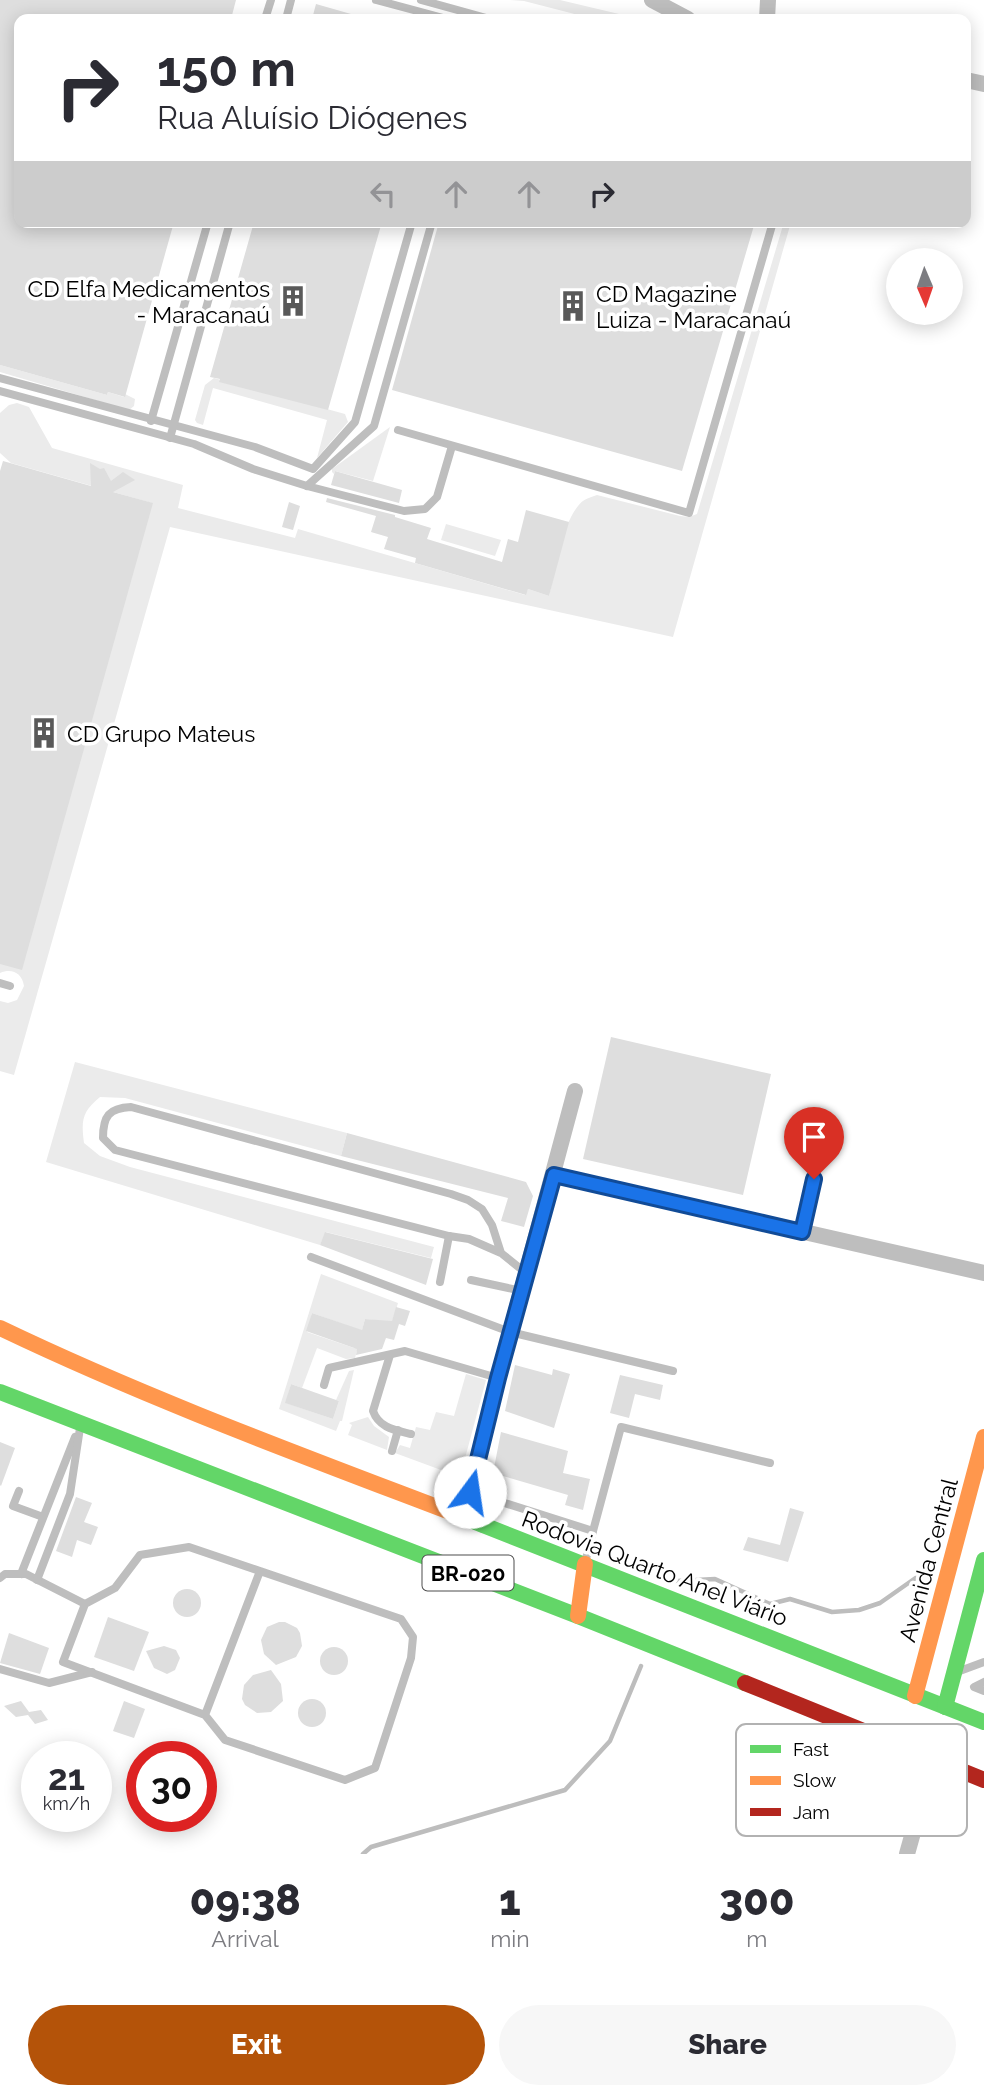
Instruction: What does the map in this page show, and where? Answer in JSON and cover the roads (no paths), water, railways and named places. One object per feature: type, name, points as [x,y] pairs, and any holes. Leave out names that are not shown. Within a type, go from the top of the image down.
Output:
[{"type":"main road","name":"Rodovia Quarto Anel Viário","points":[[0,1328],[80,1366],[484,1528],[585,1564],[984,1723]]},
{"type":"main road","name":"BR-020","points":[[0,1392],[578,1616],[844,1724]]},
{"type":"main road","name":"Avenida Central","points":[[915,1696],[984,1437]]},
{"type":"main road","points":[[945,1707],[984,1560]]},
{"type":"main road","points":[[578,1616],[585,1564]]},
{"type":"main road","name":"BR-020","points":[[967,1773],[984,1780]]},
{"type":"street","points":[[652,0],[679,14]]},
{"type":"street","points":[[484,1528],[470,1492],[575,1091]]},
{"type":"street","points":[[554,1175],[984,1273]]},
{"type":"street","points":[[907,1854],[912,1836]]},
{"type":"lane","points":[[376,0],[428,14]]},
{"type":"lane","points":[[421,0],[472,14]]},
{"type":"lane","points":[[149,432],[206,228]]},
{"type":"lane","points":[[170,438],[228,228]]},
{"type":"lane","points":[[0,378],[255,447],[313,469],[355,422],[410,228]]},
{"type":"lane","points":[[307,486],[374,426],[430,228]]},
{"type":"lane","points":[[398,430],[689,513],[771,228]]},
{"type":"lane","points":[[0,391],[194,444],[253,469],[404,511],[425,509],[437,496],[452,446]]},
{"type":"lane","points":[[0,983],[10,986]]},
{"type":"lane","points":[[500,1253],[492,1226],[482,1209],[451,1194],[131,1107],[117,1108],[107,1115],[103,1138],[115,1150],[469,1239],[500,1253],[526,1273]]},
{"type":"lane","points":[[802,1232],[825,1126]]},
{"type":"lane","points":[[440,1282],[449,1236]]},
{"type":"lane","points":[[312,1257],[510,1332],[673,1371]]},
{"type":"lane","points":[[471,1280],[522,1291]]},
{"type":"lane","points":[[324,1385],[329,1368],[405,1352],[498,1378]]},
{"type":"lane","points":[[390,1355],[373,1411],[383,1426],[411,1434]]},
{"type":"lane","points":[[21,1574],[81,1422]]},
{"type":"lane","points":[[37,1580],[69,1494],[81,1422]]},
{"type":"lane","points":[[585,1564],[621,1427],[770,1463]]},
{"type":"lane","points":[[392,1451],[398,1430]]},
{"type":"lane","points":[[19,1491],[13,1506],[43,1517]]},
{"type":"lane","points":[[470,1492],[593,1531]]},
{"type":"lane","points":[[190,1547],[401,1619],[413,1637],[411,1658],[375,1768],[345,1780],[225,1740],[205,1715],[64,1662],[85,1604],[115,1588],[141,1555],[190,1547]]},
{"type":"lane","points":[[205,1715],[260,1571]]},
{"type":"lane","points":[[0,1578],[5,1574],[21,1574],[85,1604]]},
{"type":"lane","points":[[952,1674],[984,1662]]},
{"type":"lane","points":[[0,1669],[48,1683],[92,1672]]},
{"type":"lane","points":[[984,1682],[974,1687],[984,1691]]},
{"type":"waterway","points":[[676,1581],[715,1579],[770,1604],[790,1599],[832,1612],[859,1610],[880,1603],[917,1577]]},
{"type":"waterway","points":[[363,1854],[371,1847],[565,1790],[610,1741],[641,1666]]},
{"type":"place","name":"CD Elfa Medicamentos - Maracanaú","points":[[293,301]]},
{"type":"place","name":"CD Magazine Luiza - Maracanaú","points":[[573,306]]},
{"type":"place","name":"CD Grupo Mateus","points":[[44,733]]}]
